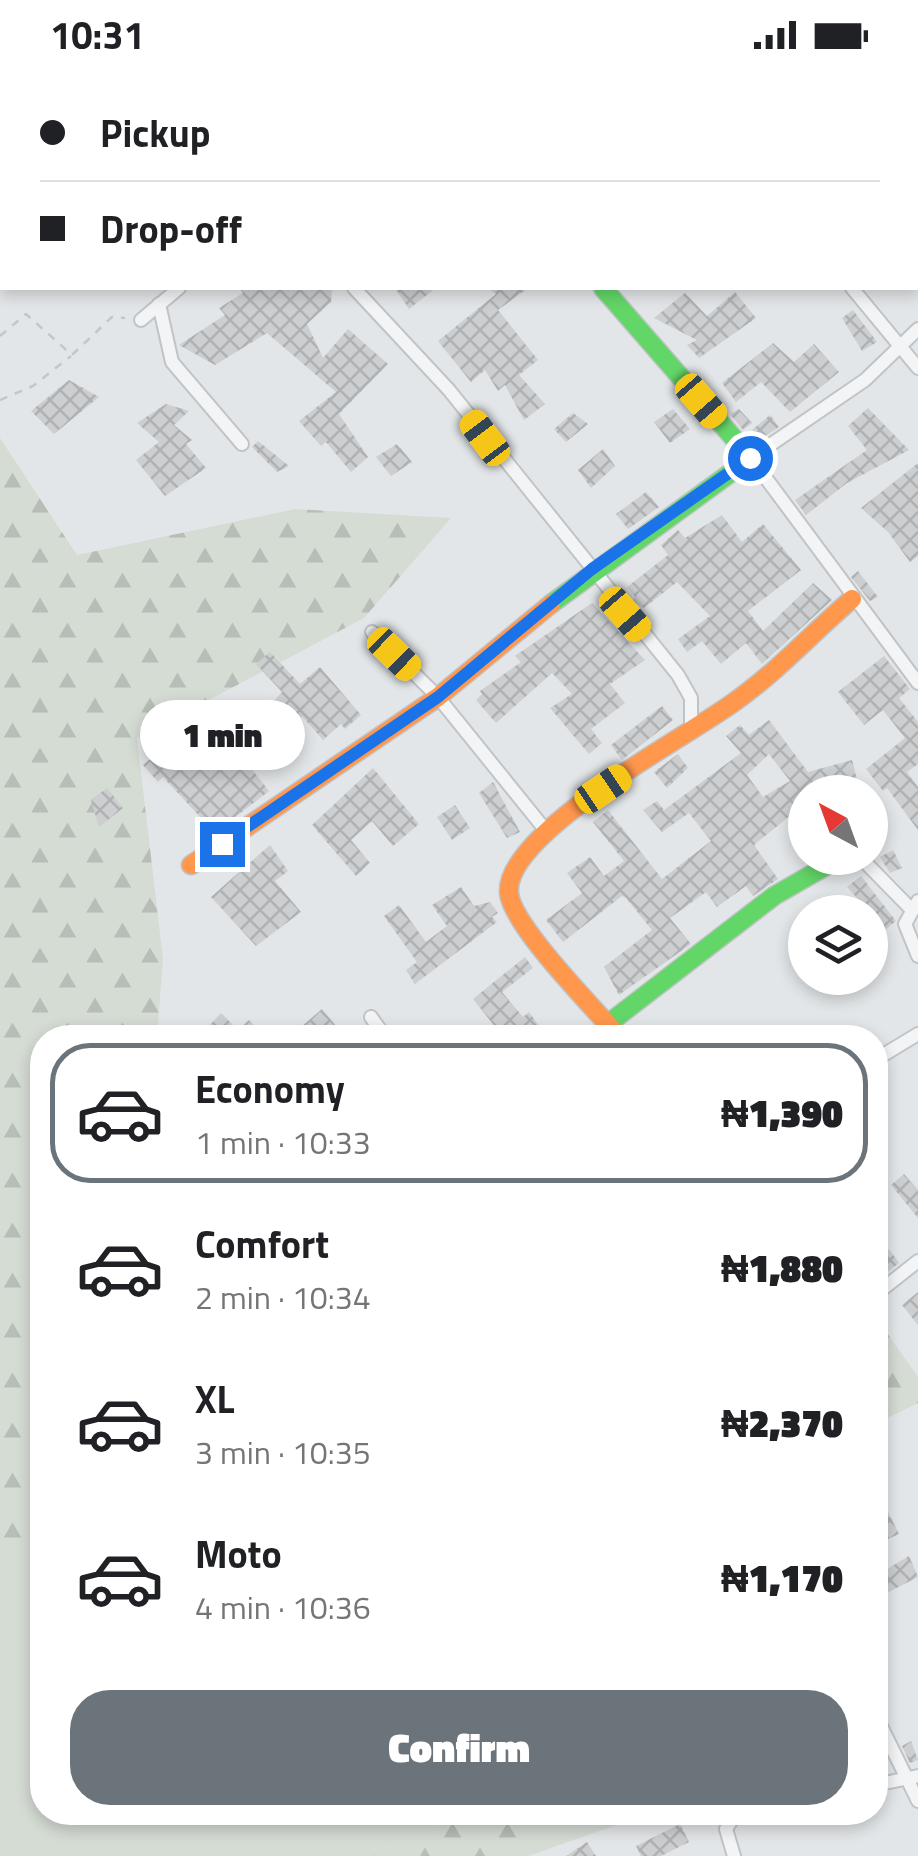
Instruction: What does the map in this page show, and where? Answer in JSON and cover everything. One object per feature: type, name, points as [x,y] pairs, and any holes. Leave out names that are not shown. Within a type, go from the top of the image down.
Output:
[{"type":"street","points":[[141,320],[176,290]]},
{"type":"street","points":[[356,290],[449,390],[678,675],[692,698],[691,729]]},
{"type":"street","points":[[605,290],[750,458],[918,683]]},
{"type":"street","points":[[854,290],[918,368]]},
{"type":"street","points":[[159,304],[172,362],[242,444]]},
{"type":"street","points":[[191,866],[438,697],[592,569],[865,380],[897,345],[918,329]]},
{"type":"street","points":[[610,1025],[519,920],[509,896],[510,880],[548,832],[691,729],[737,701],[852,599]]},
{"type":"street","points":[[372,632],[438,697],[548,832]]},
{"type":"street","points":[[620,1025],[774,896],[810,875]]},
{"type":"street","points":[[880,875],[914,905],[905,924],[918,956]]},
{"type":"street","points":[[371,1017],[377,1025]]},
{"type":"street","points":[[888,1052],[918,1034]]},
{"type":"street","points":[[888,1285],[918,1261]]},
{"type":"street","points":[[888,1736],[913,1778],[918,1801]]},
{"type":"street","points":[[888,1782],[913,1778]]},
{"type":"street","points":[[729,1825],[726,1829],[734,1856]]},
{"type":"path","points":[[0,336],[26,314],[72,355]]},
{"type":"path","points":[[0,400],[32,386],[112,318],[141,320]]},
{"type":"green space","points":[[0,438],[77,555],[295,509],[451,518],[364,618],[137,738],[163,959],[158,1025],[30,1025],[30,1568],[0,1574]]},
{"type":"green space","points":[[888,1334],[918,1377],[918,1403],[888,1418]]},
{"type":"green space","points":[[30,1568],[30,1825],[439,1825],[419,1830],[373,1856],[0,1856],[0,1574]]},
{"type":"green space","points":[[439,1825],[536,1825],[528,1856],[373,1856],[419,1830]]},
{"type":"green space","points":[[536,1825],[617,1825],[528,1856]]},
{"type":"building","points":[[241,290],[332,290],[331,302],[307,324],[323,358],[348,329],[388,364],[339,414],[368,457],[351,472],[326,442],[321,446],[299,421],[336,392],[267,333],[215,365],[179,345],[225,315],[219,308],[243,293]]},
{"type":"building","points":[[396,290],[433,290],[409,309]]},
{"type":"building","points":[[491,290],[525,290],[498,310],[538,360],[519,375],[545,404],[524,420],[505,385],[498,391],[485,370],[471,382],[438,341],[496,294]]},
{"type":"building","points":[[735,292],[756,318],[699,358],[687,345],[697,340],[654,318],[685,293],[707,316]]},
{"type":"building","points":[[853,310],[877,342],[862,351],[842,318]]},
{"type":"building","points":[[773,343],[794,362],[814,344],[839,372],[790,412],[761,382],[736,402],[722,383]]},
{"type":"building","points":[[69,380],[99,397],[54,434],[31,411]]},
{"type":"building","points":[[166,404],[189,411],[174,425],[192,440],[186,444],[206,468],[165,496],[136,460],[159,442],[137,423]]},
{"type":"building","points":[[868,408],[909,450],[847,483],[806,515],[795,500],[867,450],[848,426]]},
{"type":"building","points":[[673,409],[690,429],[670,443],[654,422]]},
{"type":"building","points":[[739,409],[752,423],[743,430],[730,414]]},
{"type":"building","points":[[573,413],[588,424],[566,442],[554,429]]},
{"type":"building","points":[[770,415],[779,427],[761,439],[752,430]]},
{"type":"building","points":[[258,441],[289,466],[277,472],[252,447]]},
{"type":"building","points":[[397,444],[412,462],[391,476],[376,457]]},
{"type":"building","points":[[603,449],[615,466],[591,488],[578,470]]},
{"type":"building","points":[[918,463],[918,556],[910,562],[888,532],[861,508]]},
{"type":"building","points":[[646,492],[659,507],[628,529],[616,514]]},
{"type":"building","points":[[722,515],[742,542],[763,524],[801,570],[748,611],[763,631],[813,583],[832,600],[762,664],[746,643],[721,664],[702,641],[687,652],[678,639],[710,616],[677,582],[644,608],[632,601],[635,597],[627,587],[668,555],[661,545],[678,530],[685,538]]},
{"type":"building","points":[[858,571],[878,597],[870,601],[851,577]]},
{"type":"building","points":[[592,603],[645,660],[610,684],[625,703],[591,729],[602,743],[589,754],[550,708],[572,694],[552,673],[496,723],[476,700],[482,694],[480,691],[521,662],[515,656]]},
{"type":"building","points":[[270,652],[300,684],[320,667],[361,715],[345,729],[341,724],[323,740],[302,716],[287,730],[267,708],[282,692],[256,664]]},
{"type":"building","points":[[884,656],[910,689],[899,698],[918,722],[918,764],[907,772],[918,787],[918,830],[888,789],[888,775],[871,775],[866,769],[905,738],[883,710],[864,725],[838,692]]},
{"type":"building","points":[[662,706],[673,720],[622,760],[611,745]]},
{"type":"building","points":[[769,720],[808,772],[852,760],[856,775],[788,775],[788,778],[769,754],[747,775],[763,797],[788,782],[788,817],[754,845],[778,879],[753,896],[746,886],[717,907],[706,892],[670,918],[691,944],[619,995],[604,967],[652,930],[622,896],[563,942],[546,920],[582,893],[567,873],[590,857],[604,876],[624,861],[593,822],[608,810],[662,879],[711,841],[689,813],[662,832],[643,810],[657,801],[664,810],[741,753],[726,736],[740,725],[749,735]]},
{"type":"building","points":[[175,738],[198,763],[228,739],[269,791],[215,833],[163,777],[158,782],[143,765]]},
{"type":"building","points":[[678,754],[688,768],[667,788],[654,772]]},
{"type":"building","points":[[373,768],[419,824],[393,846],[372,821],[351,840],[370,863],[356,876],[312,825]]},
{"type":"building","points":[[493,782],[520,832],[507,838],[479,793]]},
{"type":"building","points":[[107,788],[123,808],[99,827],[91,800]]},
{"type":"building","points":[[455,805],[470,828],[452,840],[437,817]]},
{"type":"building","points":[[270,845],[288,871],[275,881],[301,912],[256,946],[211,897]]},
{"type":"building","points":[[893,850],[902,868],[890,873],[888,853]]},
{"type":"building","points":[[861,876],[876,895],[854,895],[847,887]]},
{"type":"building","points":[[461,887],[474,906],[490,902],[498,913],[492,917],[497,922],[415,984],[406,970],[417,962],[384,916],[399,905],[426,942],[447,926],[432,905]]},
{"type":"building","points":[[888,911],[896,921],[888,928]]},
{"type":"building","points":[[525,957],[533,968],[502,992],[523,1017],[529,1012],[538,1025],[494,1025],[473,999]]},
{"type":"building","points":[[322,1009],[335,1025],[303,1025]]},
{"type":"building","points":[[221,1013],[233,1025],[210,1025]]},
{"type":"building","points":[[904,1174],[918,1190],[918,1218],[891,1185]]},
{"type":"building","points":[[888,1250],[899,1263],[888,1272]]},
{"type":"building","points":[[918,1292],[918,1325],[902,1305]]},
{"type":"building","points":[[888,1512],[899,1534],[888,1539]]},
{"type":"building","points":[[909,1556],[918,1577],[888,1592],[888,1568]]},
{"type":"building","points":[[911,1741],[918,1760],[910,1763],[902,1746]]},
{"type":"building","points":[[678,1825],[689,1842],[661,1856],[641,1856],[636,1846]]},
{"type":"building","points":[[587,1842],[596,1856],[566,1856]]},
{"type":"traffic: fast","points":[[551,604],[751,458],[605,290]]},
{"type":"traffic: fast","points":[[609,1023],[774,896],[810,875]]},
{"type":"traffic: slow","points":[[608,1025],[524,926],[509,893],[515,869],[536,842],[567,814],[752,688],[852,599]]},
{"type":"traffic: slow","points":[[191,865],[438,697],[551,604]]},
{"type":"route","points":[[222,844],[438,697],[592,569],[750,458]]}]
